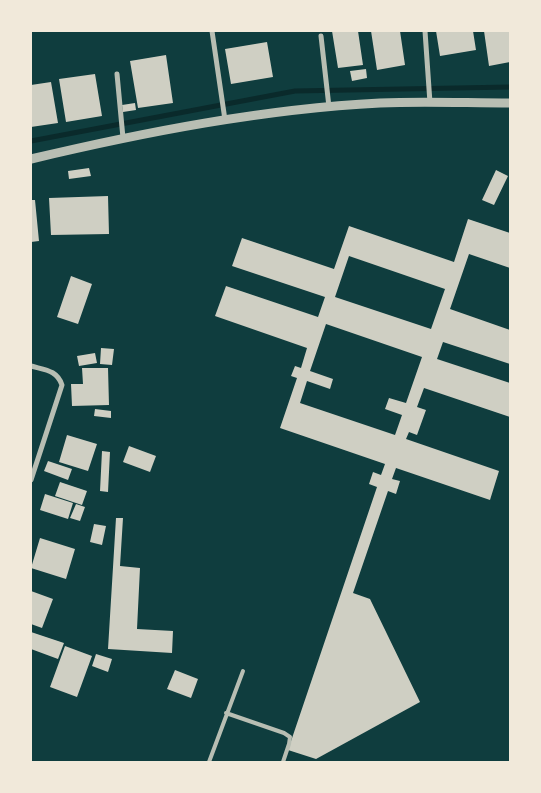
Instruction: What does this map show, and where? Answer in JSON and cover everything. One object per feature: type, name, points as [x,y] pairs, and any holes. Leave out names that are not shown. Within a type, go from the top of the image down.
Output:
[{"type":"street","points":[[212,31],[226,120]]},
{"type":"street","points":[[425,31],[430,103]]},
{"type":"street","points":[[321,36],[329,107]]},
{"type":"street","points":[[117,74],[123,138]]},
{"type":"street","points":[[31,158],[123,138],[226,120],[329,107],[381,103],[510,103]]},
{"type":"street","points":[[31,366],[52,372],[60,377],[62,385],[31,480]]},
{"type":"lane","points":[[209,762],[243,671]]},
{"type":"lane","points":[[226,713],[284,733],[290,737],[283,762]]},
{"type":"building","points":[[332,31],[358,31],[363,65],[338,68]]},
{"type":"building","points":[[371,31],[400,31],[405,65],[377,70]]},
{"type":"building","points":[[436,31],[473,31],[476,50],[440,56]]},
{"type":"building","points":[[484,31],[510,31],[510,62],[489,66]]},
{"type":"building","points":[[267,42],[273,77],[231,84],[225,49]]},
{"type":"building","points":[[166,55],[173,103],[138,108],[130,61]]},
{"type":"building","points":[[366,69],[367,78],[352,81],[350,71]]},
{"type":"building","points":[[95,74],[102,116],[66,122],[59,79]]},
{"type":"building","points":[[51,82],[58,123],[31,127],[31,85]]},
{"type":"building","points":[[135,103],[136,110],[123,112],[122,105]]},
{"type":"building","points":[[89,168],[91,176],[69,179],[68,171]]},
{"type":"building","points":[[496,170],[508,176],[494,205],[482,200]]},
{"type":"building","points":[[108,196],[109,234],[51,235],[49,198]]},
{"type":"building","points":[[31,200],[35,200],[39,241],[31,242]]},
{"type":"building","points":[[468,219],[510,233],[510,268],[469,254],[450,309],[510,330],[510,364],[443,342],[437,359],[510,383],[510,417],[424,388],[417,407],[426,410],[417,435],[409,432],[406,439],[499,471],[490,500],[396,468],[392,479],[400,481],[396,494],[388,491],[353,593],[370,599],[420,702],[316,759],[288,750],[377,487],[369,484],[373,472],[381,475],[385,464],[280,428],[297,378],[291,376],[295,366],[301,368],[307,348],[215,316],[226,286],[318,317],[325,297],[232,266],[242,238],[334,269],[349,226],[454,262]],"holes":[[[349,256],[445,289],[431,329],[335,297]],[[326,324],[422,357],[406,403],[389,398],[385,409],[402,415],[395,435],[300,403],[307,381],[330,389],[333,379],[310,371]]]},
{"type":"building","points":[[71,276],[92,284],[78,324],[57,317]]},
{"type":"building","points":[[101,348],[114,349],[112,365],[100,364]]},
{"type":"building","points":[[95,353],[97,363],[79,366],[77,356]]},
{"type":"building","points":[[82,368],[108,368],[109,405],[72,406],[71,384],[83,384]]},
{"type":"building","points":[[95,409],[111,411],[111,418],[94,416]]},
{"type":"building","points":[[67,435],[97,444],[88,471],[59,462]]},
{"type":"building","points":[[129,446],[156,456],[150,472],[123,462]]},
{"type":"building","points":[[102,451],[110,452],[108,492],[100,491]]},
{"type":"building","points":[[48,461],[72,469],[68,480],[44,471]]},
{"type":"building","points":[[60,482],[87,491],[82,505],[55,496]]},
{"type":"building","points":[[45,494],[73,503],[68,519],[40,510]]},
{"type":"building","points":[[76,504],[85,507],[80,521],[70,518]]},
{"type":"building","points":[[116,518],[123,518],[120,566],[140,568],[137,629],[173,631],[172,653],[108,649]]},
{"type":"building","points":[[94,524],[106,526],[102,545],[90,542]]},
{"type":"building","points":[[40,538],[75,549],[66,579],[31,568]]},
{"type":"building","points":[[31,591],[53,599],[42,628],[31,624]]},
{"type":"building","points":[[31,632],[64,643],[58,659],[31,649]]},
{"type":"building","points":[[65,646],[92,656],[77,697],[50,687]]},
{"type":"building","points":[[96,654],[112,659],[108,672],[92,666]]},
{"type":"building","points":[[175,670],[198,679],[191,698],[167,689]]},
{"type":"waterway","points":[[31,141],[295,91],[510,87]]}]
